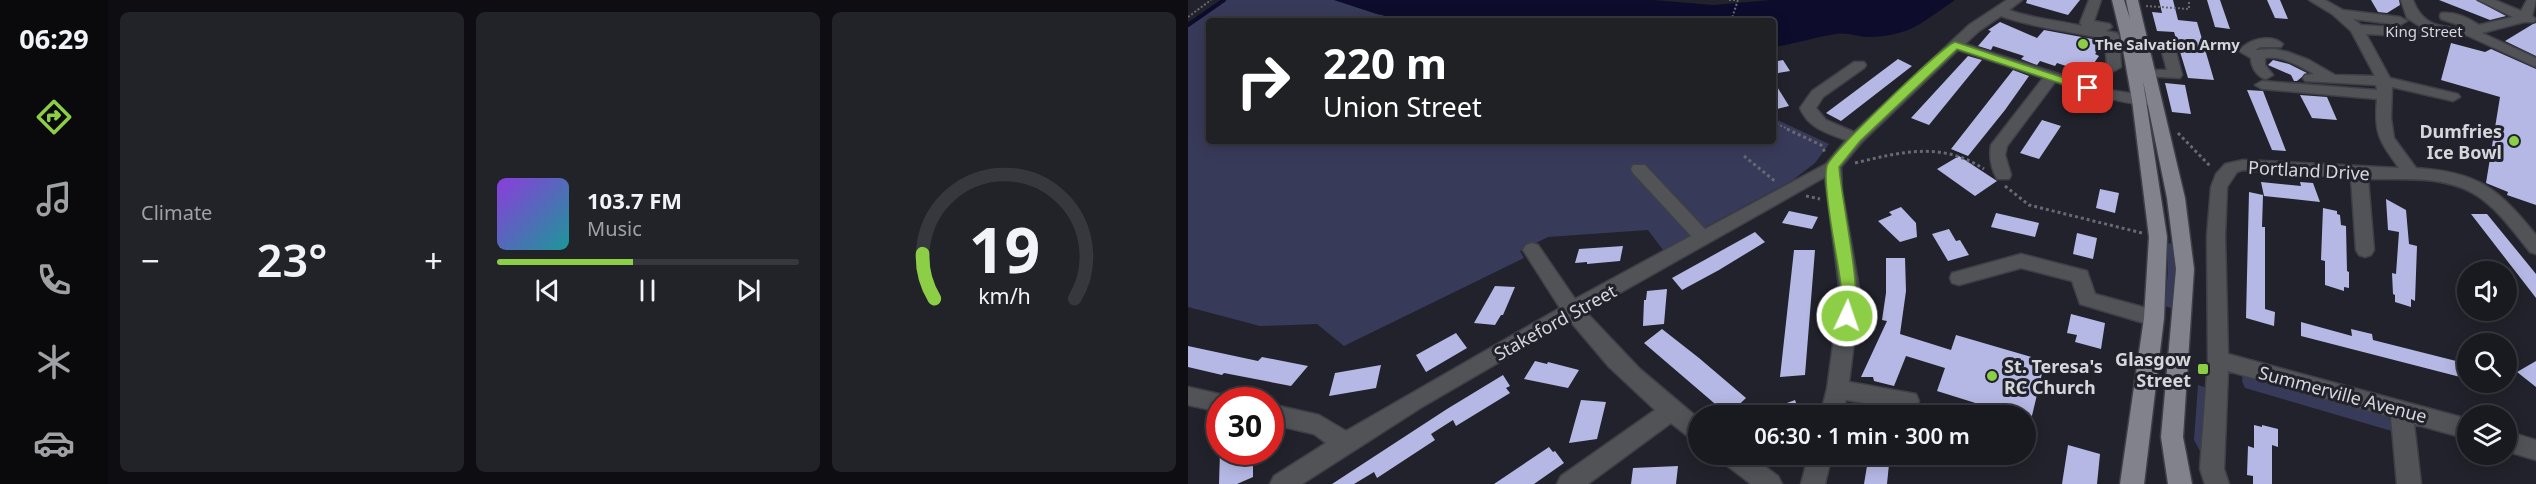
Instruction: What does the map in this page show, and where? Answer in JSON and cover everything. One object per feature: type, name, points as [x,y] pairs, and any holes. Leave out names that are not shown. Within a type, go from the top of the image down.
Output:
[{"type":"main road","points":[[2118,0],[2133,69],[2147,100],[2176,198],[2185,269],[2172,437],[2180,484]]},
{"type":"main road","points":[[2132,484],[2154,318],[2158,237],[2147,100],[2149,73],[2133,2]]},
{"type":"street","points":[[1834,405],[1838,389],[1850,294],[1836,203],[1834,164],[1856,138],[1955,45],[1974,28],[2016,0]]},
{"type":"street","points":[[2095,0],[2087,22],[2127,33]]},
{"type":"street","points":[[2407,0],[2412,15],[2441,34]]},
{"type":"street","points":[[2484,0],[2531,19],[2533,0]]},
{"type":"street","name":"King Street","points":[[2323,1],[2357,29],[2385,89]]},
{"type":"street","points":[[1999,11],[2033,23],[2046,22],[2112,36],[2114,68]]},
{"type":"street","points":[[2340,13],[2400,21]]},
{"type":"street","points":[[2446,16],[2465,21],[2473,30],[2536,63]]},
{"type":"street","name":"King Street","points":[[2357,29],[2441,34],[2531,19]]},
{"type":"street","points":[[2281,44],[2256,43],[2246,51],[2261,70],[2284,76]]},
{"type":"street","points":[[1955,45],[2107,94],[2147,100]]},
{"type":"street","points":[[2149,73],[2175,75],[2169,52]]},
{"type":"street","points":[[2261,70],[2262,53],[2275,52],[2318,70],[2336,81]]},
{"type":"street","points":[[1856,138],[1816,120],[1809,114],[1808,108],[1817,94],[1860,65]]},
{"type":"street","points":[[2100,81],[2114,68],[2133,69]]},
{"type":"street","points":[[2261,70],[2453,98]]},
{"type":"street","points":[[2002,179],[1997,155],[1999,145],[2051,77]]},
{"type":"street","points":[[2310,78],[2336,81],[2356,79],[2385,89]]},
{"type":"street","points":[[2385,89],[2386,138],[2412,174]]},
{"type":"street","name":"Stakeford Street","points":[[1282,484],[1344,442],[1834,164]]},
{"type":"street","name":"Portland Drive","points":[[2217,484],[2212,469],[2218,360],[2216,236],[2222,178],[2231,168],[2243,165],[2447,178],[2476,186],[2496,200],[2533,240]]},
{"type":"street","points":[[1639,169],[1704,239]]},
{"type":"street","points":[[2359,174],[2365,250]]},
{"type":"street","points":[[1532,250],[1573,311],[1614,358],[1671,411],[1688,424]]},
{"type":"street","points":[[1959,278],[2021,261],[2080,276],[2087,299],[2154,318]]},
{"type":"street","name":"Summerville Avenue","points":[[2218,360],[2457,426]]},
{"type":"street","points":[[1838,389],[1908,400]]},
{"type":"street","points":[[1188,396],[1206,400]]},
{"type":"street","points":[[2401,409],[2409,484]]},
{"type":"street","points":[[1569,484],[1671,411]]},
{"type":"street","points":[[1284,417],[1320,425],[1344,442]]},
{"type":"street","points":[[2517,444],[2536,450]]},
{"type":"street","points":[[1744,465],[1770,484]]},
{"type":"street","points":[[1813,484],[1818,465]]},
{"type":"path","points":[[1188,17],[1211,0]]},
{"type":"path","points":[[1729,0],[1738,0],[1732,18]]},
{"type":"path","points":[[2133,2],[2189,9],[2189,0]]},
{"type":"path","points":[[1776,123],[1821,145],[1834,164],[1934,150],[1977,163],[1985,170]]},
{"type":"path","points":[[1744,156],[1787,191],[1836,203]]},
{"type":"path","points":[[2002,179],[2030,206],[2158,237]]},
{"type":"shaded area","points":[[1225,0],[1335,0],[1395,18],[1206,18],[1206,144],[1776,144],[1776,119],[1829,144],[1815,163],[1793,180],[1663,250],[1648,230],[1548,237],[1520,251],[1524,258],[1344,346],[1317,324],[1260,326],[1188,307],[1188,27]]},
{"type":"shaded area","points":[[1334,0],[1654,0],[1713,5],[1771,0],[1955,0],[1924,22],[1895,34],[1868,37],[1848,34],[1828,35],[1776,46],[1776,18],[1395,18]]},
{"type":"shaded area","points":[[2167,243],[2174,244],[2175,309],[2164,306],[2168,273]]},
{"type":"shaded area","points":[[2243,372],[2384,413],[2394,424],[2395,432],[2245,388],[2242,381]]},
{"type":"shaded area","points":[[2198,385],[2207,388],[2206,462],[2194,440]]},
{"type":"building","points":[[2027,0],[2080,0],[2068,15],[2026,3]]},
{"type":"building","points":[[2159,0],[2173,0],[2178,20],[2197,22],[2214,80],[2188,78],[2174,32],[2157,31],[2152,12],[2162,13]]},
{"type":"building","points":[[2207,0],[2220,0],[2230,29],[2215,27]]},
{"type":"building","points":[[2267,0],[2280,0],[2288,19],[2275,18]]},
{"type":"building","points":[[2371,0],[2399,0],[2400,5],[2387,13],[2378,12]]},
{"type":"building","points":[[2439,0],[2476,0],[2506,16],[2490,20]]},
{"type":"building","points":[[2000,22],[2037,38],[2044,30],[2103,41],[2103,44],[2095,54],[2099,56],[2087,73],[2057,63],[2055,66],[2040,61],[2037,65],[2021,59],[2024,56],[1993,46],[1991,50],[1978,46],[1991,31],[1988,30]]},
{"type":"building","points":[[2536,23],[2536,56],[2505,41],[2533,24]]},
{"type":"building","name":"Dumfries Ice Bowl","points":[[2451,43],[2485,52],[2491,49],[2536,69],[2536,205],[2507,195],[2508,192],[2486,183],[2500,97],[2441,80]]},
{"type":"building","points":[[1968,56],[1982,60],[1929,125],[1911,118]]},
{"type":"building","points":[[1898,59],[1912,66],[1841,121],[1826,113]]},
{"type":"building","points":[[1783,60],[1790,71],[1776,73],[1776,61]]},
{"type":"building","points":[[2273,60],[2289,64],[2307,73],[2294,81],[2291,75],[2268,65]]},
{"type":"building","points":[[2013,70],[2029,76],[2005,110],[1968,156],[1951,149]]},
{"type":"building","points":[[2165,83],[2185,85],[2191,114],[2172,112]]},
{"type":"building","points":[[1776,85],[1789,106],[1776,109]]},
{"type":"building","points":[[2247,90],[2263,91],[2286,151],[2272,150]]},
{"type":"building","points":[[2300,95],[2327,97],[2337,120],[2312,118]]},
{"type":"building","points":[[2042,120],[2061,126],[2039,159],[2020,153]]},
{"type":"building","points":[[1959,156],[1997,181],[1975,196],[1937,169]]},
{"type":"building","points":[[2261,182],[2301,186],[2300,182],[2313,183],[2320,202],[2264,196]]},
{"type":"building","points":[[2100,189],[2119,193],[2115,213],[2096,208]]},
{"type":"building","points":[[2249,192],[2263,195],[2265,309],[2275,312],[2274,326],[2246,318]]},
{"type":"building","points":[[2386,199],[2406,210],[2409,244],[2417,246],[2415,301],[2411,299],[2411,307],[2395,302],[2393,294],[2392,273],[2396,274],[2399,232],[2388,230]]},
{"type":"building","points":[[1901,207],[1916,223],[1917,237],[1900,242],[1878,221],[1892,215],[1889,212]]},
{"type":"building","points":[[2323,208],[2337,211],[2341,225],[2346,226],[2349,288],[2344,287],[2344,291],[2325,285],[2325,261],[2321,260]]},
{"type":"building","points":[[1789,211],[1818,217],[1812,229],[1782,223]]},
{"type":"building","points":[[1996,213],[2039,223],[2035,237],[1991,227]]},
{"type":"building","points":[[2471,214],[2487,214],[2536,274],[2536,298],[2517,273],[2517,261],[2507,261]]},
{"type":"building","points":[[1949,229],[1956,241],[1960,240],[1969,255],[1948,261],[1932,234]]},
{"type":"building","points":[[1755,232],[1765,242],[1719,270],[1682,290],[1672,278]]},
{"type":"building","points":[[2077,233],[2097,238],[2093,259],[2073,254]]},
{"type":"building","points":[[1623,246],[1620,261],[1575,263],[1579,249]]},
{"type":"building","points":[[1794,250],[1815,250],[1805,375],[1780,377]]},
{"type":"building","points":[[1886,258],[1905,258],[1906,291],[1900,334],[1951,350],[1956,335],[2045,361],[2035,405],[1982,405],[1937,391],[1945,368],[1906,356],[1894,386],[1874,381],[1873,377],[1861,377],[1887,321],[1882,320],[1886,293]]},
{"type":"building","points":[[1495,286],[1515,287],[1503,315],[1495,325],[1474,323]]},
{"type":"building","points":[[1667,289],[1664,324],[1643,326],[1644,300],[1646,300],[1647,291]]},
{"type":"building","points":[[2071,314],[2105,323],[2101,349],[2075,342],[2077,335],[2067,333]]},
{"type":"building","points":[[2301,322],[2352,336],[2351,329],[2372,334],[2373,340],[2457,361],[2457,376],[2301,336]]},
{"type":"building","points":[[1662,329],[1746,398],[1739,405],[1716,405],[1644,343]]},
{"type":"building","points":[[1456,333],[1467,348],[1426,372],[1416,355]]},
{"type":"building","points":[[1188,346],[1258,361],[1262,357],[1308,366],[1291,386],[1224,373],[1222,375],[1188,367]]},
{"type":"building","points":[[1535,361],[1579,370],[1568,388],[1524,379]]},
{"type":"building","points":[[2536,361],[2536,387],[2517,372]]},
{"type":"building","points":[[1381,365],[1376,388],[1329,396],[1335,373]]},
{"type":"building","points":[[1503,375],[1510,386],[1506,388],[1510,393],[1456,426],[1453,420],[1431,434],[1435,440],[1377,478],[1374,472],[1354,484],[1332,484],[1447,409]]},
{"type":"building","points":[[1581,400],[1606,402],[1597,439],[1569,443]]},
{"type":"building","points":[[1795,400],[1797,405],[1781,405]]},
{"type":"building","points":[[2254,425],[2278,429],[2278,447],[2272,445],[2272,484],[2253,484],[2253,476],[2247,475],[2248,446],[2254,448]]},
{"type":"building","points":[[2068,445],[2100,454],[2097,484],[2062,484]]},
{"type":"building","points":[[1549,447],[1564,463],[1534,484],[1494,484]]},
{"type":"building","points":[[1220,465],[1253,465],[1253,477],[1237,484],[1219,484]]},
{"type":"building","points":[[1867,465],[1889,465],[1887,484],[1864,484]]},
{"type":"building","points":[[1678,466],[1676,484],[1631,484],[1633,468]]},
{"type":"waterway","points":[[1188,25],[1224,0]]},
{"type":"place","name":"The Salvation Army","points":[[2083,44]]},
{"type":"place","name":"Dumfries Ice Bowl","points":[[2514,141]]},
{"type":"place","name":"Glasgow Street","points":[[2203,369]]},
{"type":"place","name":"St. Teresa's RC Church","points":[[1992,376]]},
{"type":"route","points":[[1847,316],[1850,294],[1834,190],[1833,167],[1836,160],[1856,138],[1926,75],[1955,45],[2088,88]]}]
